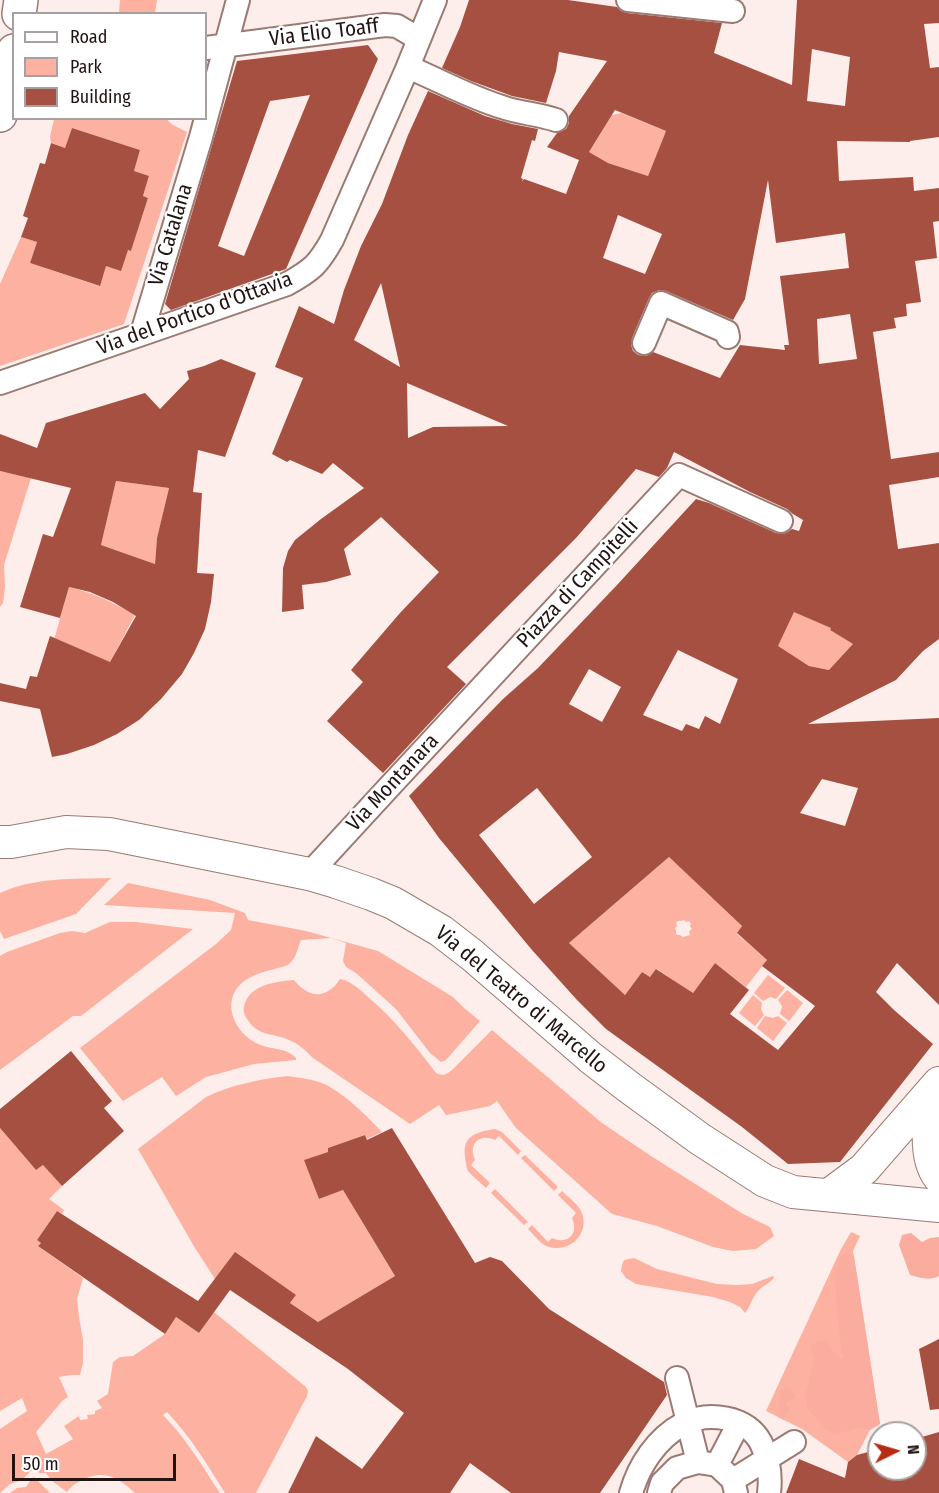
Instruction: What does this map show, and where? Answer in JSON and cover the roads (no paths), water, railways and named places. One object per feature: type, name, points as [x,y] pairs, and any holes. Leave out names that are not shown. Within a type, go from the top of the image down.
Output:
[{"type":"main road","points":[[0,115],[12,66]]},
{"type":"street","points":[[216,46],[238,0]]},
{"type":"street","name":"Via del Portico d'Ottavia","points":[[0,383],[287,284],[316,265],[332,240],[435,0]]},
{"type":"street","points":[[636,1],[733,11]]},
{"type":"street","name":"Via Elio Toaff","points":[[216,46],[385,25],[397,26],[419,39]]},
{"type":"street","name":"Via Catalana","points":[[207,101],[216,46]]},
{"type":"street","points":[[408,67],[505,108],[556,120]]},
{"type":"street","name":"Via Catalana","points":[[142,333],[201,137],[204,120]]},
{"type":"street","points":[[644,343],[661,303],[727,332],[728,337]]},
{"type":"street","name":"Piazza di Campitelli","points":[[477,692],[679,475],[781,521]]},
{"type":"street","name":"Via Montanara","points":[[309,874],[477,692]]},
{"type":"street","name":"Via del Teatro di Marcello","points":[[4,845],[66,832],[109,834],[309,874],[393,903],[441,931],[472,955],[606,1070],[680,1126],[773,1185],[793,1192],[939,1206]]},
{"type":"street","points":[[829,1196],[864,1169],[937,1086]]},
{"type":"street","points":[[937,1086],[930,1117],[929,1151],[932,1164],[939,1177]]},
{"type":"street","points":[[677,1378],[688,1422],[721,1475]]},
{"type":"street","points":[[631,1493],[640,1469],[657,1445],[672,1431],[688,1422],[712,1417],[725,1418],[739,1423],[758,1438],[770,1473],[769,1493]]},
{"type":"street","points":[[721,1475],[739,1423]]},
{"type":"street","points":[[659,1493],[662,1483],[677,1468],[721,1475],[767,1459],[794,1442]]}]
